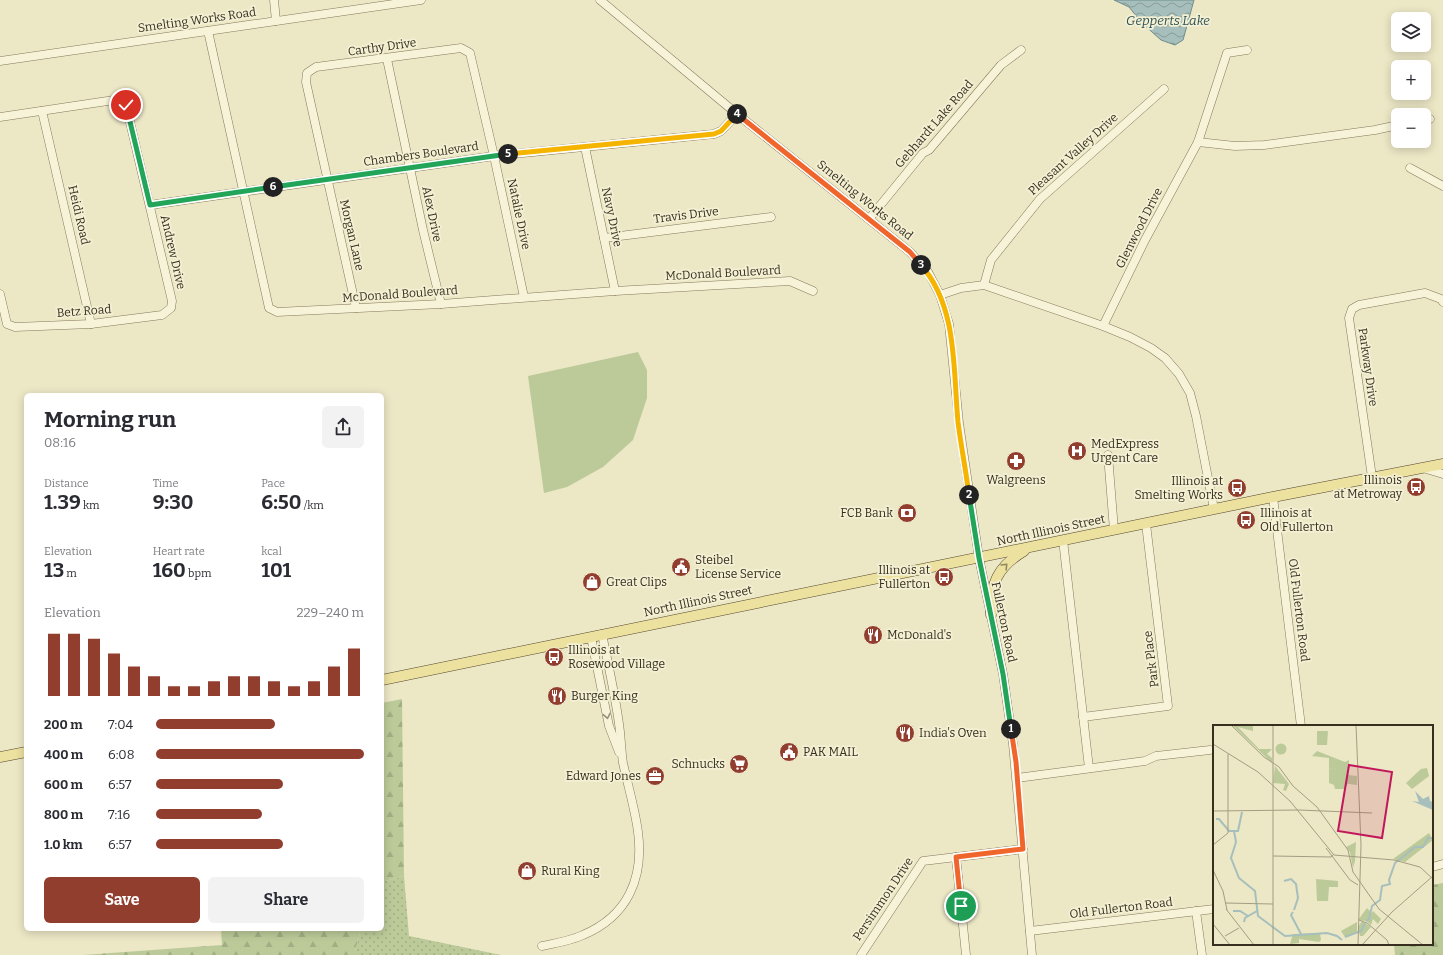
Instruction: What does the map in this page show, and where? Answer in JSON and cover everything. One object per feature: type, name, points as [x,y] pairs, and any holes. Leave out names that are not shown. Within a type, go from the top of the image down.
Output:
[{"type":"main road","name":"North Illinois Street","points":[[384,680],[1032,546],[1443,464]]},
{"type":"main road","points":[[991,615],[990,600],[992,588],[997,575],[1004,566],[1032,546]]},
{"type":"main road","points":[[0,757],[24,752]]},
{"type":"street","points":[[274,0],[276,21]]},
{"type":"street","name":"Smelting Works Road","points":[[0,61],[421,0]]},
{"type":"street","name":"Smelting Works Road","points":[[600,0],[737,114],[910,252],[928,272],[940,295]]},
{"type":"street","name":"McDonald Boulevard","points":[[208,31],[269,308],[277,312],[441,304],[615,291],[790,281],[813,291]]},
{"type":"street","name":"Carthy Drive","points":[[307,73],[316,67],[460,48]]},
{"type":"street","name":"Natalie Drive","points":[[460,48],[470,53],[524,297]]},
{"type":"street","name":"Gebhardt Lake Road","points":[[869,219],[923,153],[929,150],[1001,65],[1021,50]]},
{"type":"street","name":"Glenwood Drive","points":[[1103,326],[1145,240],[1198,142],[1227,53],[1247,50]]},
{"type":"street","name":"Alex Drive","points":[[387,58],[441,304]]},
{"type":"street","name":"Morgan Lane","points":[[307,73],[306,82],[356,308]]},
{"type":"street","name":"Pleasant Valley Drive","points":[[984,285],[991,260],[1040,199],[1164,89]]},
{"type":"street","name":"Andrew Drive","points":[[42,111],[121,99],[126,105],[172,301],[171,308],[162,315]]},
{"type":"street","points":[[0,117],[42,111]]},
{"type":"street","name":"Heidi Road","points":[[42,111],[91,324]]},
{"type":"street","name":"Chambers Boulevard","points":[[150,205],[494,156],[714,134],[721,131],[737,114]]},
{"type":"street","points":[[1198,142],[1236,146],[1264,146],[1391,127]]},
{"type":"street","name":"Navy Drive","points":[[585,147],[615,291]]},
{"type":"street","points":[[1410,168],[1443,186]]},
{"type":"street","name":"Travis Drive","points":[[604,238],[771,216]]},
{"type":"street","points":[[940,295],[961,288],[984,285],[1103,326],[1130,337],[1151,348],[1165,358],[1179,374],[1190,393],[1196,416],[1214,509]]},
{"type":"street","name":"Parkway Drive","points":[[1372,477],[1349,318],[1352,309],[1359,305],[1425,293],[1443,298]]},
{"type":"street","name":"Betz Road","points":[[0,294],[7,324],[15,327],[91,324],[162,315]]},
{"type":"street","name":"Fullerton Road","points":[[940,295],[949,324],[953,350],[958,423],[979,558],[1003,674],[1017,778],[1032,955]]},
{"type":"street","points":[[1108,455],[1114,530]]},
{"type":"street","points":[[1422,468],[1443,474]]},
{"type":"street","name":"Old Fullerton Road","points":[[1273,497],[1301,725]]},
{"type":"street","name":"Park Place","points":[[1083,718],[1168,706],[1146,524]]},
{"type":"street","points":[[1063,540],[1089,768]]},
{"type":"street","points":[[542,946],[568,940],[605,924],[625,903],[632,891],[639,865],[640,848],[638,830],[623,762],[619,724],[602,634]]},
{"type":"street","points":[[591,637],[609,726],[623,762]]},
{"type":"street","points":[[1017,778],[1145,761],[1156,756],[1210,750]]},
{"type":"street","name":"Persimmon Drive","points":[[861,955],[923,861],[1023,849]]},
{"type":"street","points":[[956,857],[966,955]]},
{"type":"street","points":[[1433,867],[1443,864]]},
{"type":"street","name":"Old Fullerton Road","points":[[1030,931],[1213,909]]},
{"type":"street","points":[[1196,911],[1202,955]]},
{"type":"green space","points":[[638,352],[647,370],[647,398],[633,440],[603,467],[567,487],[544,493],[528,376]]},
{"type":"green space","points":[[402,699],[404,876],[384,881],[384,703]]},
{"type":"green space","points":[[404,876],[409,936],[501,955],[354,955],[360,931],[384,931],[384,881]]},
{"type":"green space","points":[[1443,883],[1443,955],[1395,955],[1394,945],[1433,945],[1433,885]]},
{"type":"green space","points":[[221,931],[360,931],[354,955],[83,955],[222,945]]},
{"type":"water","name":"Gepperts Lake","points":[[1114,0],[1194,0],[1183,40],[1175,45],[1161,40],[1142,23],[1129,7]]},
{"type":"place","name":"MedExpress Urgent Care","points":[[1077,451]]},
{"type":"place","name":"Walgreens","points":[[1016,461]]},
{"type":"place","name":"Illinois at Metroway","points":[[1416,487]]},
{"type":"place","name":"Illinois at Smelting Works","points":[[1237,488]]},
{"type":"place","name":"FCB Bank","points":[[907,513]]},
{"type":"place","name":"Illinois at Old Fullerton","points":[[1246,520]]},
{"type":"place","name":"Steibel License Service","points":[[681,567]]},
{"type":"place","name":"Illinois at Fullerton","points":[[944,577]]},
{"type":"place","name":"Great Clips","points":[[592,582]]},
{"type":"place","name":"McDonald's","points":[[873,635]]},
{"type":"place","name":"Illinois at Rosewood Village","points":[[554,657]]},
{"type":"place","name":"Burger King","points":[[557,696]]},
{"type":"place","name":"India's Oven","points":[[905,733]]},
{"type":"place","name":"PAK MAIL","points":[[789,752]]},
{"type":"place","name":"Schnucks","points":[[739,764]]},
{"type":"place","name":"Edward Jones","points":[[655,776]]},
{"type":"place","name":"Rural King","points":[[527,871]]},
{"type":"route","points":[[126,105],[150,205],[494,156],[714,134],[727,126],[737,114],[910,252],[928,272],[940,295],[949,324],[953,350],[958,423],[979,558],[1003,674],[1016,762],[1023,849],[956,857],[961,906]]}]
